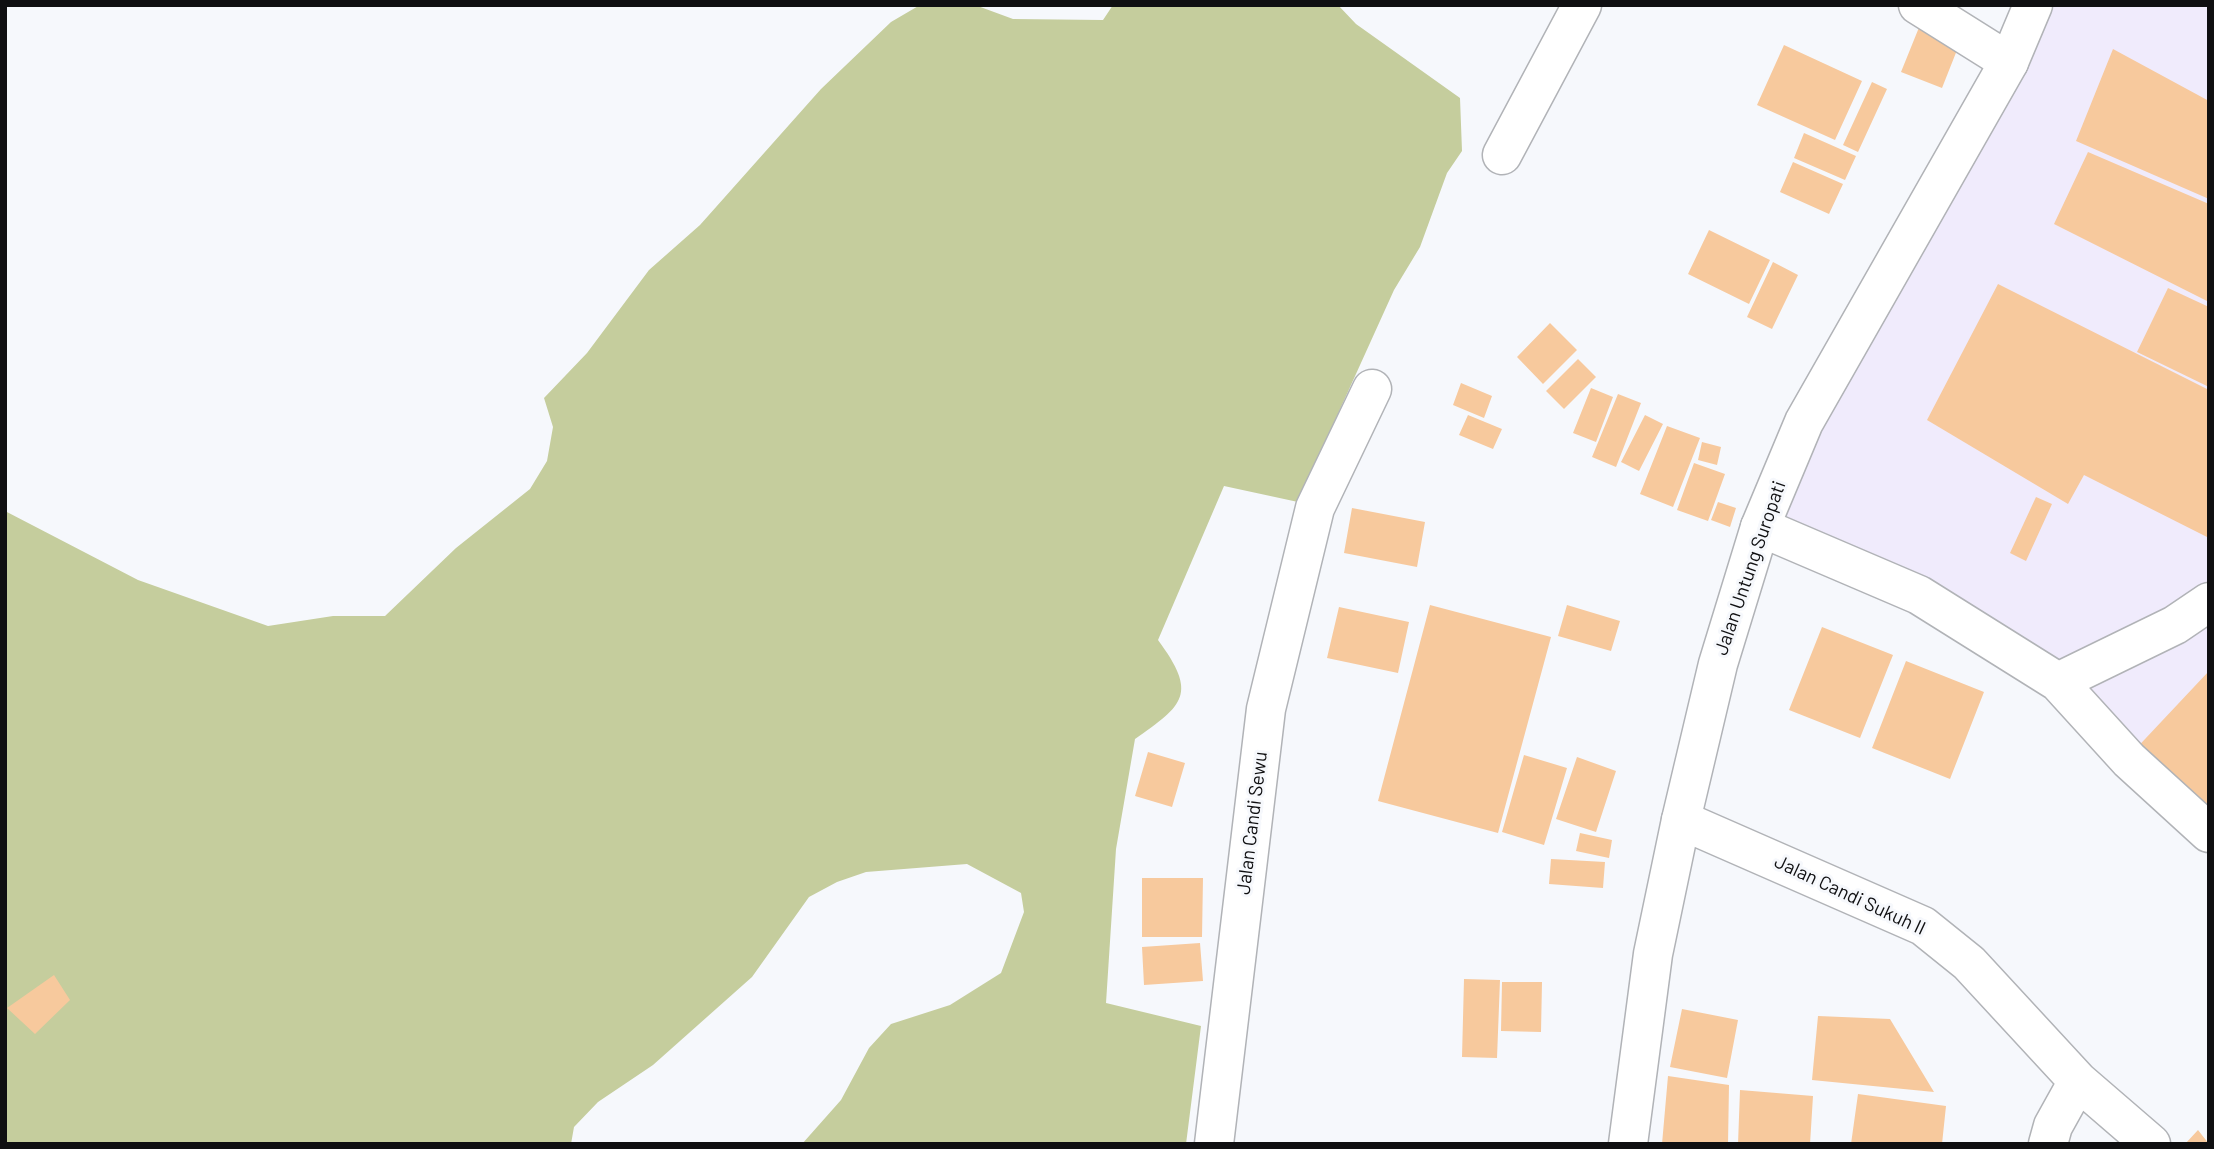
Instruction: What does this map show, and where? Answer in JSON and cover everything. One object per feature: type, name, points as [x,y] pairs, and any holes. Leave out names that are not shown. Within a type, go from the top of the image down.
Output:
[{"type":"street","points":[[1502,155],[1582,5]]},
{"type":"street","points":[[1918,5],[2009,62]]},
{"type":"street","name":"Jalan Untung Suropati","points":[[1628,1144],[1653,954],[1681,820],[1718,664],[1760,527],[1804,422],[2009,62],[2034,5]]},
{"type":"street","name":"Jalan Candi Sewu","points":[[1214,1144],[1266,709],[1315,508],[1372,389]]},
{"type":"street","points":[[1760,527],[1919,595],[2057,682],[2129,760],[2209,833]]},
{"type":"street","points":[[2057,682],[2175,625],[2209,601]]},
{"type":"street","name":"Jalan Candi Sukuh II","points":[[1681,820],[1923,926],[1969,963],[2078,1081],[2151,1144]]},
{"type":"street","points":[[2048,1144],[2053,1126],[2078,1081]]},
{"type":"shaded area","points":[[2018,5],[2209,5],[2209,806],[1925,607],[1750,523],[2006,34]]},
{"type":"green space","points":[[920,5],[975,5],[1013,19],[1103,20],[1113,5],[1338,5],[1356,24],[1460,98],[1462,151],[1447,173],[1420,247],[1394,290],[1298,502],[1224,486],[1158,640],[1178,673],[1180,697],[1165,717],[1135,739],[1116,849],[1106,1003],[1201,1026],[1186,1144],[802,1144],[841,1100],[869,1048],[891,1024],[950,1005],[1001,973],[1024,912],[1021,893],[967,864],[866,872],[837,882],[809,897],[752,977],[653,1065],[598,1102],[574,1127],[571,1144],[5,1144],[5,511],[138,580],[268,626],[333,616],[385,616],[456,548],[530,489],[547,461],[553,427],[544,398],[587,353],[649,270],[700,225],[821,89],[891,22]]},
{"type":"building","points":[[1920,25],[1961,40],[1942,88],[1901,72]]},
{"type":"building","points":[[1784,45],[1862,81],[1835,140],[1757,105]]},
{"type":"building","points":[[2113,49],[2209,101],[2209,199],[2076,141]]},
{"type":"building","points":[[1872,82],[1887,89],[1858,152],[1843,145]]},
{"type":"building","points":[[1804,133],[1856,156],[1845,180],[1794,158]]},
{"type":"building","points":[[2088,152],[2209,204],[2209,302],[2054,224]]},
{"type":"building","points":[[1793,162],[1843,184],[1829,214],[1780,192]]},
{"type":"building","points":[[1709,230],[1770,260],[1749,304],[1688,274]]},
{"type":"building","points":[[1773,262],[1798,275],[1772,329],[1747,317]]},
{"type":"building","points":[[1998,284],[2209,390],[2209,538],[2084,475],[2068,504],[1927,420]]},
{"type":"building","points":[[2168,288],[2209,307],[2209,387],[2137,352]]},
{"type":"building","points":[[1550,323],[1577,350],[1543,384],[1517,357]]},
{"type":"building","points":[[1578,359],[1596,377],[1564,409],[1546,391]]},
{"type":"building","points":[[1461,383],[1492,396],[1484,418],[1453,405]]},
{"type":"building","points":[[1591,388],[1613,397],[1596,442],[1573,433]]},
{"type":"building","points":[[1618,394],[1641,403],[1616,467],[1592,457]]},
{"type":"building","points":[[1468,415],[1502,429],[1493,449],[1459,435]]},
{"type":"building","points":[[1645,415],[1663,424],[1639,471],[1621,462]]},
{"type":"building","points":[[1667,426],[1700,438],[1673,507],[1640,494]]},
{"type":"building","points":[[1702,442],[1721,447],[1717,465],[1698,460]]},
{"type":"building","points":[[1694,463],[1725,474],[1708,521],[1677,510]]},
{"type":"building","points":[[2036,497],[2052,504],[2026,561],[2010,553]]},
{"type":"building","points":[[1718,502],[1736,508],[1730,527],[1711,520]]},
{"type":"building","points":[[1352,508],[1425,522],[1417,567],[1344,553]]},
{"type":"building","points":[[1430,605],[1551,637],[1498,833],[1378,801]]},
{"type":"building","points":[[1567,605],[1620,621],[1611,651],[1558,636]]},
{"type":"building","points":[[1339,607],[1409,622],[1398,673],[1327,658]]},
{"type":"building","points":[[1822,627],[1893,655],[1860,738],[1789,710]]},
{"type":"building","points":[[1906,661],[1984,692],[1950,779],[1872,748]]},
{"type":"building","points":[[2209,671],[2209,827],[2130,755]]},
{"type":"building","points":[[1148,752],[1185,763],[1172,807],[1135,796]]},
{"type":"building","points":[[1524,755],[1567,768],[1544,845],[1502,832]]},
{"type":"building","points":[[1577,757],[1616,771],[1596,832],[1556,819]]},
{"type":"building","points":[[1580,833],[1612,840],[1609,858],[1576,851]]},
{"type":"building","points":[[1551,859],[1605,862],[1603,888],[1549,884]]},
{"type":"building","points":[[1142,878],[1203,878],[1202,937],[1142,937]]},
{"type":"building","points":[[1200,943],[1203,981],[1144,985],[1142,947]]},
{"type":"building","points":[[54,975],[70,1000],[35,1034],[7,1008]]},
{"type":"building","points":[[1464,979],[1500,980],[1497,1058],[1462,1057]]},
{"type":"building","points":[[1502,982],[1542,982],[1541,1032],[1501,1031]]},
{"type":"building","points":[[1682,1009],[1738,1020],[1727,1078],[1670,1067]]},
{"type":"building","points":[[1818,1016],[1890,1019],[1934,1092],[1812,1080]]},
{"type":"building","points":[[1668,1076],[1729,1085],[1728,1144],[1662,1144]]},
{"type":"building","points":[[1740,1090],[1813,1096],[1810,1144],[1738,1144]]},
{"type":"building","points":[[1858,1094],[1946,1106],[1942,1144],[1851,1144]]},
{"type":"building","points":[[2198,1130],[2209,1144],[2185,1144]]}]
